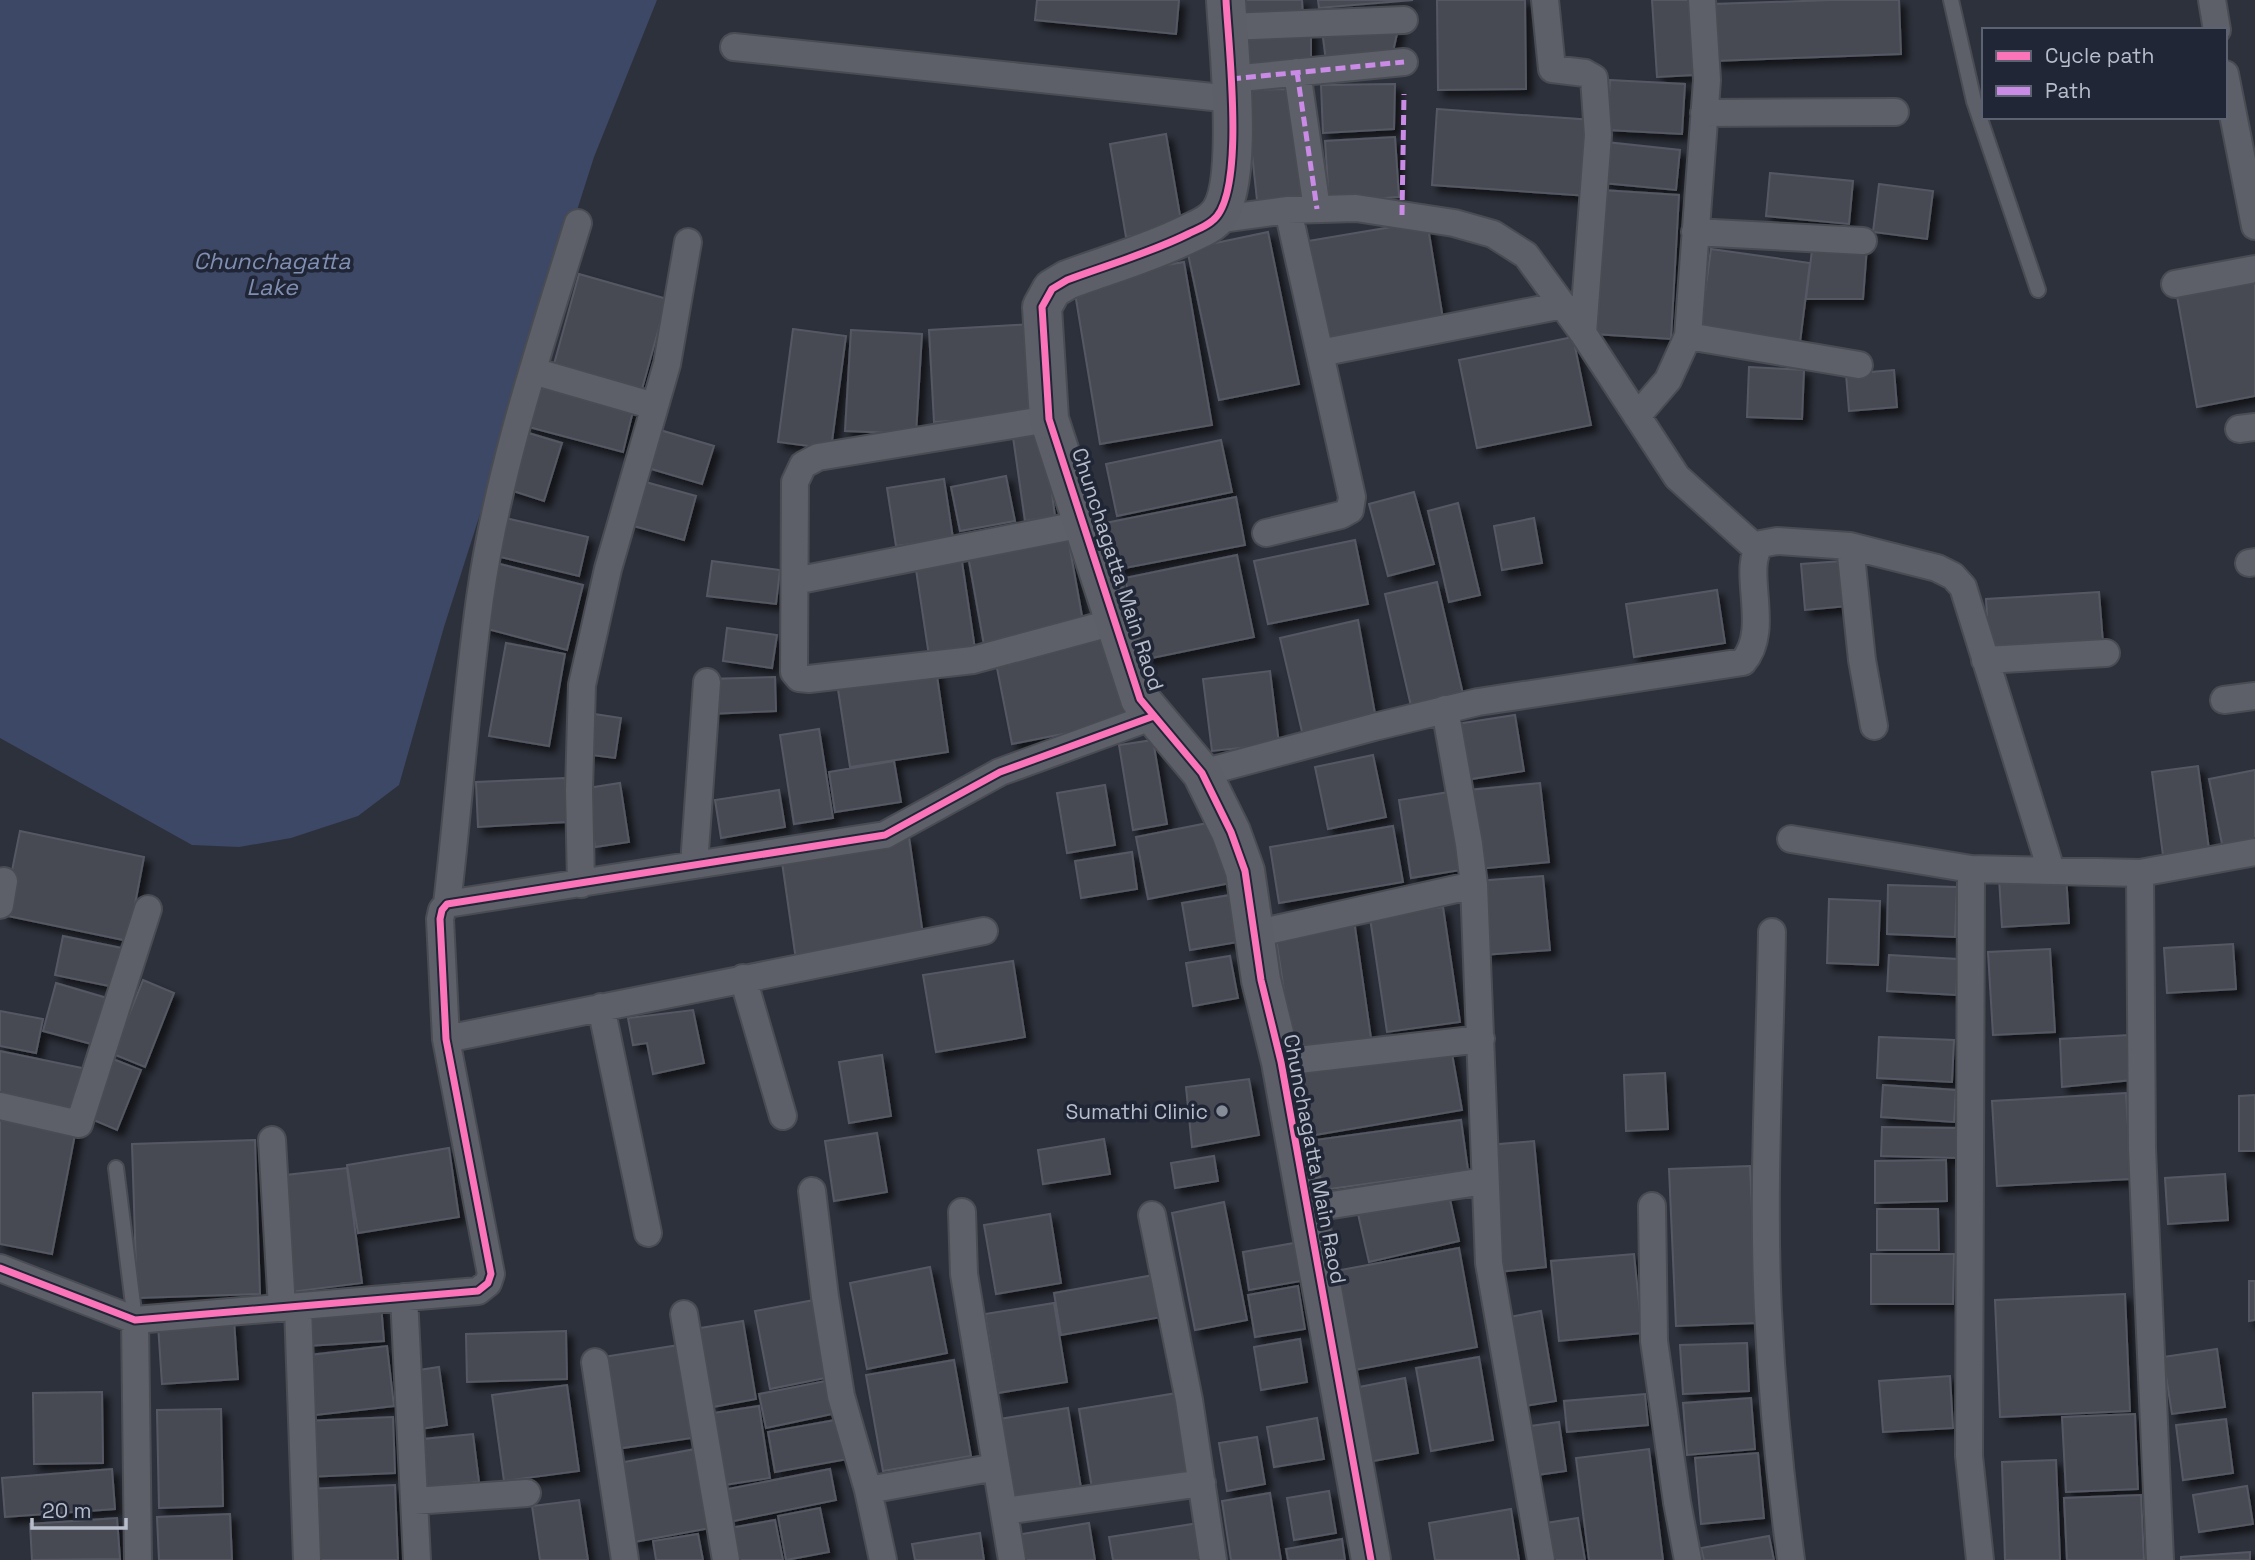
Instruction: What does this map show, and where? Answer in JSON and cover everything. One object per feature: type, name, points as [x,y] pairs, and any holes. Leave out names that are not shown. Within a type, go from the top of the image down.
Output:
[{"type":"street","points":[[1545,0],[1552,69],[1585,73],[1594,78],[1598,135],[1583,333]]},
{"type":"street","points":[[1637,416],[1668,380],[1688,336],[1707,80],[1702,0]]},
{"type":"street","points":[[2212,0],[2217,28]]},
{"type":"street","points":[[1214,220],[1224,204],[1233,159],[1227,14],[1404,20]]},
{"type":"street","points":[[734,47],[1231,89],[1297,72],[1404,62]]},
{"type":"street","points":[[1297,72],[1317,209]]},
{"type":"street","points":[[2227,79],[2245,123],[2255,226]]},
{"type":"street","points":[[1703,113],[1895,112]]},
{"type":"street","points":[[1214,220],[1288,210],[1356,208],[1454,223],[1493,234],[1526,255],[1583,333],[1677,477],[1757,548]]},
{"type":"street","points":[[1266,533],[1341,515],[1350,510],[1352,497],[1288,210]]},
{"type":"street","name":"Chunchagatta Main Raod","points":[[1214,220],[1173,242],[1067,280],[1052,289],[1042,307],[1049,419],[1140,699],[1202,773],[1231,832],[1245,871],[1261,980],[1281,1062],[1371,1560]]},
{"type":"street","points":[[447,905],[480,597],[500,493],[533,371],[578,223]]},
{"type":"street","points":[[1695,232],[1863,241]]},
{"type":"street","points":[[581,884],[579,790],[582,685],[608,569],[667,364],[688,242]]},
{"type":"street","points":[[2175,284],[2255,269]]},
{"type":"street","points":[[1320,353],[1563,305]]},
{"type":"street","points":[[1688,336],[1859,365]]},
{"type":"street","points":[[533,371],[654,405]]},
{"type":"street","points":[[1049,419],[818,457],[803,465],[795,482],[794,672],[799,678],[810,679],[973,660],[1114,622]]},
{"type":"street","points":[[794,581],[1083,524]]},
{"type":"street","points":[[1202,773],[1445,709],[1743,662],[1752,652],[1755,636],[1754,563],[1757,548],[1761,544],[1777,541],[1850,546],[1937,568],[1953,576],[1963,587],[2051,870]]},
{"type":"street","points":[[1850,546],[1862,660],[1874,726]]},
{"type":"street","points":[[1984,660],[2106,653]]},
{"type":"street","points":[[694,865],[707,682]]},
{"type":"street","points":[[2224,700],[2255,696]]},
{"type":"street","points":[[1445,709],[1474,886],[1489,1264],[1541,1560]]},
{"type":"street","points":[[0,1268],[135,1320],[478,1291],[488,1283],[491,1273],[446,1039],[440,919],[442,910],[447,905],[885,835],[1000,772],[1154,716]]},
{"type":"street","points":[[1791,839],[1971,869],[2140,873],[2255,852]]},
{"type":"street","points":[[1971,869],[1969,1456],[1980,1560]]},
{"type":"street","points":[[2140,873],[2142,1149],[2160,1560]]},
{"type":"street","points":[[1254,934],[1474,886]]},
{"type":"street","points":[[0,1106],[79,1124],[148,909]]},
{"type":"street","points":[[446,1039],[984,931]]},
{"type":"street","points":[[1772,932],[1766,1188],[1768,1311],[1783,1499],[1791,1560]]},
{"type":"street","points":[[743,978],[783,1116]]},
{"type":"street","points":[[601,1007],[648,1233]]},
{"type":"street","points":[[1281,1062],[1481,1039]]},
{"type":"street","points":[[272,1140],[290,1308],[307,1560]]},
{"type":"street","points":[[1307,1209],[1484,1181]]},
{"type":"street","points":[[812,1191],[841,1396],[868,1490],[883,1560]]},
{"type":"street","points":[[1652,1206],[1654,1341],[1676,1502],[1688,1560]]},
{"type":"street","points":[[962,1212],[964,1274],[1012,1560]]},
{"type":"street","points":[[1152,1214],[1189,1399],[1213,1560]]},
{"type":"street","points":[[404,1297],[417,1560]]},
{"type":"street","points":[[684,1314],[726,1560]]},
{"type":"street","points":[[135,1320],[138,1560]]},
{"type":"street","points":[[595,1362],[625,1560]]},
{"type":"street","points":[[868,1490],[996,1467]]},
{"type":"street","points":[[1004,1511],[1202,1483]]},
{"type":"street","points":[[414,1501],[527,1493]]},
{"type":"lane","points":[[1951,0],[1974,101],[2038,290]]},
{"type":"lane","points":[[116,1168],[135,1320]]},
{"type":"water","name":"Chunchagatta Lake","points":[[0,0],[657,0],[594,157],[444,627],[399,785],[358,816],[291,838],[239,847],[192,845],[0,738]]},
{"type":"building","points":[[1037,0],[1179,0],[1176,34],[1035,20]]},
{"type":"building","points":[[1239,0],[1302,0],[1303,17],[1240,18]]},
{"type":"building","points":[[1318,0],[1413,0],[1319,8]]},
{"type":"building","points":[[1437,0],[1525,0],[1526,89],[1438,90]]},
{"type":"building","points":[[1652,0],[1689,0],[1694,75],[1657,77]]},
{"type":"building","points":[[1899,0],[1901,54],[1715,61],[1713,4]]},
{"type":"building","points":[[1399,25],[1392,56],[1326,61],[1322,30]]},
{"type":"building","points":[[1311,29],[1311,64],[1239,71],[1235,33]]},
{"type":"building","points":[[1610,80],[1685,84],[1682,134],[1607,130]]},
{"type":"building","points":[[1395,84],[1394,129],[1323,133],[1321,85]]},
{"type":"building","points":[[1291,89],[1307,198],[1258,209],[1245,90]]},
{"type":"building","points":[[1437,109],[1593,120],[1588,196],[1432,185]]},
{"type":"building","points":[[1166,134],[1182,227],[1126,237],[1110,144]]},
{"type":"building","points":[[1395,137],[1399,197],[1329,202],[1325,141]]},
{"type":"building","points":[[1606,142],[1680,150],[1676,190],[1603,183]]},
{"type":"building","points":[[1770,173],[1853,181],[1849,224],[1766,216]]},
{"type":"building","points":[[1879,184],[1933,191],[1927,239],[1873,232]]},
{"type":"building","points":[[1602,190],[1679,195],[1671,339],[1594,334]]},
{"type":"building","points":[[1427,221],[1444,325],[1326,345],[1308,241]]},
{"type":"building","points":[[1268,232],[1299,384],[1219,400],[1187,249]]},
{"type":"building","points":[[1813,242],[1867,247],[1863,299],[1806,299]]},
{"type":"building","points":[[1711,249],[1810,263],[1800,342],[1700,328]]},
{"type":"building","points":[[1184,262],[1212,425],[1100,444],[1073,281]]},
{"type":"building","points":[[579,274],[667,299],[642,389],[554,364]]},
{"type":"building","points":[[2255,281],[2255,396],[2197,407],[2177,296]]},
{"type":"building","points":[[1033,324],[1039,416],[934,422],[929,330]]},
{"type":"building","points":[[793,329],[846,336],[831,449],[778,442]]},
{"type":"building","points":[[851,330],[922,334],[916,434],[845,431]]},
{"type":"building","points":[[1573,337],[1591,425],[1477,448],[1459,360]]},
{"type":"building","points":[[1749,367],[1804,370],[1802,419],[1747,417]]},
{"type":"building","points":[[1894,370],[1897,407],[1849,411],[1846,374]]},
{"type":"building","points":[[538,377],[635,403],[623,452],[525,426]]},
{"type":"building","points":[[1043,426],[1055,516],[1025,521],[1012,430]]},
{"type":"building","points":[[660,430],[714,446],[702,484],[648,468]]},
{"type":"building","points":[[522,431],[562,443],[544,501],[504,488]]},
{"type":"building","points":[[1221,440],[1232,492],[1117,516],[1106,464]]},
{"type":"building","points":[[1006,476],[1015,521],[960,531],[951,487]]},
{"type":"building","points":[[944,479],[953,538],[896,546],[887,488]]},
{"type":"building","points":[[642,481],[696,496],[684,540],[630,525]]},
{"type":"building","points":[[1414,492],[1434,564],[1388,576],[1369,504]]},
{"type":"building","points":[[1236,497],[1245,545],[1114,570],[1105,523]]},
{"type":"building","points":[[1458,503],[1480,595],[1449,602],[1428,511]]},
{"type":"building","points":[[501,517],[588,537],[579,576],[492,555]]},
{"type":"building","points":[[1534,518],[1542,563],[1502,570],[1494,526]]},
{"type":"building","points":[[1067,532],[1084,627],[984,645],[967,550]]},
{"type":"building","points":[[1355,540],[1368,604],[1268,624],[1254,561]]},
{"type":"building","points":[[961,555],[975,649],[929,656],[915,563]]},
{"type":"building","points":[[1237,555],[1254,637],[1142,660],[1125,578]]},
{"type":"building","points":[[712,561],[780,570],[776,604],[707,596]]},
{"type":"building","points":[[1842,561],[1847,606],[1805,610],[1801,564]]},
{"type":"building","points":[[496,563],[583,585],[567,650],[480,627]]},
{"type":"building","points":[[1437,582],[1463,694],[1411,706],[1385,594]]},
{"type":"building","points":[[1717,590],[1725,643],[1634,657],[1626,604]]},
{"type":"building","points":[[2099,592],[2103,643],[1989,649],[1986,599]]},
{"type":"building","points":[[1358,620],[1376,719],[1303,736],[1280,638]]},
{"type":"building","points":[[727,628],[777,635],[772,668],[723,661]]},
{"type":"building","points":[[1112,635],[1129,721],[1012,744],[995,658]]},
{"type":"building","points":[[506,643],[565,654],[549,746],[489,736]]},
{"type":"building","points":[[936,669],[948,752],[850,767],[837,683]]},
{"type":"building","points":[[1270,671],[1279,744],[1212,751],[1203,679]]},
{"type":"building","points":[[775,677],[776,711],[710,714],[708,679]]},
{"type":"building","points":[[588,713],[621,718],[615,758],[583,754]]},
{"type":"building","points":[[1515,715],[1524,771],[1465,780],[1456,724]]},
{"type":"building","points":[[819,729],[833,818],[794,824],[780,735]]},
{"type":"building","points":[[1153,740],[1167,824],[1133,830],[1119,745]]},
{"type":"building","points":[[1373,755],[1386,817],[1328,829],[1315,767]]},
{"type":"building","points":[[894,761],[901,802],[835,812],[829,772]]},
{"type":"building","points":[[2198,766],[2210,857],[2164,863],[2152,772]]},
{"type":"building","points":[[2255,770],[2255,841],[2223,849],[2209,779]]},
{"type":"building","points":[[565,778],[567,822],[478,827],[476,782]]},
{"type":"building","points":[[620,783],[629,842],[595,847],[587,788]]},
{"type":"building","points":[[1540,783],[1549,862],[1478,869],[1469,790]]},
{"type":"building","points":[[1105,785],[1115,845],[1067,853],[1057,793]]},
{"type":"building","points":[[779,790],[785,827],[721,838],[715,800]]},
{"type":"building","points":[[1449,792],[1461,870],[1411,878],[1399,800]]},
{"type":"building","points":[[1223,820],[1236,882],[1148,899],[1136,837]]},
{"type":"building","points":[[1393,826],[1403,882],[1279,903],[1270,847]]},
{"type":"building","points":[[20,831],[144,857],[128,941],[3,915]]},
{"type":"building","points":[[909,837],[924,942],[796,960],[781,855]]},
{"type":"building","points":[[1132,852],[1137,889],[1081,898],[1075,861]]},
{"type":"building","points":[[2066,874],[2069,923],[2002,927],[1999,878]]},
{"type":"building","points":[[1543,876],[1550,950],[1484,955],[1478,881]]},
{"type":"building","points":[[1888,885],[1957,887],[1955,937],[1887,934]]},
{"type":"building","points":[[1230,895],[1238,942],[1190,950],[1182,903]]},
{"type":"building","points":[[1829,899],[1880,901],[1878,965],[1827,963]]},
{"type":"building","points":[[1443,907],[1460,1022],[1387,1032],[1370,918]]},
{"type":"building","points":[[1354,920],[1372,1045],[1294,1056],[1275,932]]},
{"type":"building","points":[[63,936],[122,948],[114,987],[55,975]]},
{"type":"building","points":[[2233,944],[2236,989],[2167,993],[2164,948]]},
{"type":"building","points":[[2050,949],[2055,1032],[1993,1035],[1988,952]]},
{"type":"building","points":[[1889,955],[1958,959],[1956,995],[1887,991]]},
{"type":"building","points":[[1230,956],[1238,998],[1193,1006],[1186,963]]},
{"type":"building","points":[[1013,961],[1025,1037],[936,1052],[923,975]]},
{"type":"building","points":[[143,980],[174,993],[145,1067],[113,1054]]},
{"type":"building","points":[[56,983],[107,998],[95,1045],[43,1031]]},
{"type":"building","points":[[693,1010],[704,1063],[653,1074],[647,1043],[633,1045],[628,1018]]},
{"type":"building","points":[[0,1011],[43,1019],[36,1053],[0,1046]]},
{"type":"building","points":[[2129,1035],[2132,1080],[2062,1087],[2060,1039]]},
{"type":"building","points":[[1879,1037],[1954,1040],[1952,1082],[1877,1078]]},
{"type":"building","points":[[1451,1048],[1462,1110],[1309,1136],[1299,1074]]},
{"type":"building","points":[[0,1051],[87,1069],[78,1111],[0,1095]]},
{"type":"building","points":[[882,1055],[891,1116],[849,1123],[839,1062]]},
{"type":"building","points":[[113,1059],[141,1070],[117,1130],[89,1118]]},
{"type":"building","points":[[1665,1073],[1668,1129],[1626,1131],[1624,1075]]},
{"type":"building","name":"Sumathi Clinic","points":[[1249,1079],[1259,1135],[1192,1147],[1186,1087]]},
{"type":"building","points":[[1883,1085],[1956,1090],[1954,1122],[1881,1117]]},
{"type":"building","points":[[2126,1093],[2131,1179],[1997,1186],[1992,1101]]},
{"type":"building","points":[[2255,1095],[2255,1151],[2239,1151],[2239,1096]]},
{"type":"building","points":[[0,1115],[76,1129],[52,1254],[0,1244]]},
{"type":"building","points":[[1461,1120],[1468,1170],[1315,1191],[1308,1141]]},
{"type":"building","points":[[1882,1127],[1959,1128],[1958,1158],[1881,1156]]},
{"type":"building","points":[[877,1133],[887,1192],[834,1201],[825,1141]]},
{"type":"building","points":[[1104,1139],[1110,1174],[1043,1184],[1038,1150]]},
{"type":"building","points":[[255,1140],[260,1294],[137,1298],[132,1144]]},
{"type":"building","points":[[1534,1141],[1546,1267],[1499,1272],[1488,1145]]},
{"type":"building","points":[[449,1148],[459,1217],[358,1233],[347,1165]]},
{"type":"building","points":[[1214,1156],[1218,1181],[1175,1188],[1171,1163]]},
{"type":"building","points":[[1946,1160],[1947,1201],[1875,1203],[1875,1161]]},
{"type":"building","points":[[1750,1166],[1757,1323],[1676,1326],[1669,1169]]},
{"type":"building","points":[[347,1168],[362,1283],[291,1292],[277,1176]]},
{"type":"building","points":[[2225,1174],[2228,1220],[2168,1224],[2165,1178]]},
{"type":"building","points":[[1448,1190],[1459,1241],[1369,1262],[1356,1205]]},
{"type":"building","points":[[1224,1202],[1247,1320],[1195,1330],[1172,1213]]},
{"type":"building","points":[[1877,1209],[1938,1209],[1939,1250],[1877,1250]]},
{"type":"building","points":[[1050,1214],[1061,1283],[996,1294],[984,1225]]},
{"type":"building","points":[[1294,1243],[1301,1281],[1249,1290],[1243,1252]]},
{"type":"building","points":[[1459,1248],[1477,1347],[1349,1371],[1330,1272]]},
{"type":"building","points":[[1634,1254],[1642,1333],[1559,1341],[1551,1261]]},
{"type":"building","points":[[1871,1254],[1954,1254],[1953,1304],[1871,1304]]},
{"type":"building","points":[[930,1267],[947,1353],[867,1369],[850,1283]]},
{"type":"building","points":[[1159,1274],[1167,1316],[1061,1335],[1054,1293]]},
{"type":"building","points":[[2249,1281],[2255,1281],[2255,1320],[2249,1321]]},
{"type":"building","points":[[1298,1286],[1305,1329],[1255,1337],[1248,1295]]},
{"type":"building","points":[[2125,1294],[2130,1411],[2000,1417],[1995,1300]]},
{"type":"building","points":[[814,1300],[830,1377],[770,1389],[755,1311]]},
{"type":"building","points":[[1054,1303],[1067,1382],[998,1393],[985,1314]]},
{"type":"building","points":[[381,1304],[384,1341],[308,1346],[305,1310]]},
{"type":"building","points":[[1541,1311],[1556,1401],[1518,1407],[1504,1318]]},
{"type":"building","points":[[234,1320],[238,1379],[162,1384],[158,1325]]},
{"type":"building","points":[[743,1321],[756,1399],[713,1407],[700,1328]]},
{"type":"building","points":[[566,1331],[567,1379],[467,1382],[466,1334]]},
{"type":"building","points":[[1300,1339],[1307,1382],[1261,1390],[1254,1347]]},
{"type":"building","points":[[1747,1343],[1749,1391],[1683,1394],[1680,1345]]},
{"type":"building","points":[[679,1345],[692,1438],[616,1449],[603,1357]]},
{"type":"building","points":[[387,1346],[394,1406],[307,1416],[301,1356]]},
{"type":"building","points":[[2217,1349],[2225,1407],[2172,1414],[2163,1357]]},
{"type":"building","points":[[1479,1357],[1493,1440],[1431,1451],[1416,1368]]},
{"type":"building","points":[[954,1360],[971,1456],[883,1471],[866,1375]]},
{"type":"building","points":[[439,1367],[447,1425],[420,1429],[412,1371]]},
{"type":"building","points":[[1950,1376],[1953,1428],[1883,1432],[1879,1381]]},
{"type":"building","points":[[1405,1378],[1418,1453],[1373,1461],[1359,1387]]},
{"type":"building","points":[[831,1380],[837,1413],[766,1428],[759,1394]]},
{"type":"building","points":[[567,1385],[579,1471],[504,1481],[492,1395]]},
{"type":"building","points":[[102,1392],[103,1463],[34,1464],[33,1393]]},
{"type":"building","points":[[1177,1393],[1189,1472],[1092,1488],[1079,1409]]},
{"type":"building","points":[[1645,1394],[1648,1425],[1567,1432],[1564,1401]]},
{"type":"building","points":[[1751,1398],[1755,1449],[1687,1455],[1683,1403]]},
{"type":"building","points":[[759,1406],[770,1478],[724,1485],[713,1413]]},
{"type":"building","points":[[1068,1408],[1082,1494],[1013,1505],[999,1419]]},
{"type":"building","points":[[221,1409],[223,1506],[159,1508],[157,1410]]},
{"type":"building","points":[[2135,1414],[2138,1489],[2066,1492],[2062,1417]]},
{"type":"building","points":[[393,1417],[395,1473],[307,1477],[305,1421]]},
{"type":"building","points":[[1317,1418],[1324,1459],[1274,1467],[1267,1427]]},
{"type":"building","points":[[841,1419],[848,1459],[775,1472],[768,1432]]},
{"type":"building","points":[[2226,1419],[2233,1473],[2183,1480],[2176,1425]]},
{"type":"building","points":[[1559,1422],[1566,1471],[1530,1476],[1523,1427]]},
{"type":"building","points":[[473,1434],[479,1482],[418,1488],[413,1440]]},
{"type":"building","points":[[1257,1437],[1265,1484],[1227,1491],[1219,1443]]},
{"type":"building","points":[[701,1448],[716,1527],[634,1542],[619,1463]]},
{"type":"building","points":[[1649,1449],[1663,1560],[1589,1560],[1576,1458]]},
{"type":"building","points":[[1758,1453],[1764,1518],[1701,1524],[1695,1458]]},
{"type":"building","points":[[2056,1460],[2060,1560],[2005,1560],[2002,1462]]},
{"type":"building","points":[[112,1469],[115,1509],[5,1517],[2,1478]]},
{"type":"building","points":[[830,1469],[836,1500],[729,1522],[723,1490]]},
{"type":"building","points":[[395,1485],[398,1560],[311,1560],[307,1489]]},
{"type":"building","points":[[2247,1486],[2253,1524],[2199,1532],[2193,1495]]},
{"type":"building","points":[[1329,1491],[1336,1533],[1294,1540],[1287,1498]]},
{"type":"building","points":[[1270,1493],[1281,1560],[1231,1560],[1222,1501]]},
{"type":"building","points":[[2141,1495],[2144,1560],[2067,1560],[2064,1498]]},
{"type":"building","points":[[579,1500],[588,1560],[540,1560],[532,1506]]},
{"type":"building","points":[[820,1508],[829,1552],[786,1560],[778,1516]]},
{"type":"building","points":[[1511,1509],[1519,1560],[1435,1560],[1429,1523]]},
{"type":"building","points":[[230,1514],[232,1560],[159,1560],[157,1517]]},
{"type":"building","points":[[117,1518],[120,1559],[32,1560],[30,1524]]},
{"type":"building","points":[[1578,1518],[1585,1560],[1545,1560],[1539,1524]]},
{"type":"building","points":[[775,1520],[783,1560],[736,1560],[730,1528]]},
{"type":"building","points":[[1089,1523],[1095,1560],[1020,1560],[1016,1535]]},
{"type":"building","points":[[1199,1523],[1205,1560],[1113,1560],[1109,1537]]},
{"type":"building","points":[[980,1533],[984,1560],[915,1560],[912,1544]]},
{"type":"building","points":[[698,1534],[703,1560],[656,1560],[653,1541]]},
{"type":"building","points":[[1769,1536],[1774,1560],[1704,1560],[1701,1548]]},
{"type":"building","points":[[1342,1539],[1345,1560],[1288,1560],[1286,1549]]},
{"type":"building","points":[[2250,1552],[2250,1560],[2181,1560],[2181,1557]]},
{"type":"marked path","points":[[1231,79],[1404,62]]},
{"type":"marked path","points":[[1297,72],[1317,209]]},
{"type":"marked path","points":[[1402,215],[1404,94]]},
{"type":"cycle path","points":[[1226,0],[1233,117],[1229,182],[1223,206],[1212,221],[1200,228],[1159,247],[1067,280],[1052,289],[1042,307],[1049,419],[1140,699],[1202,773],[1231,832],[1245,871],[1261,980],[1281,1062],[1371,1560]]},
{"type":"cycle path","points":[[0,1268],[135,1320],[478,1291],[488,1283],[491,1274],[446,1039],[440,919],[447,904],[885,835],[1000,772],[1154,716]]},
{"type":"place","name":"Sumathi Clinic","points":[[1222,1111]]}]
